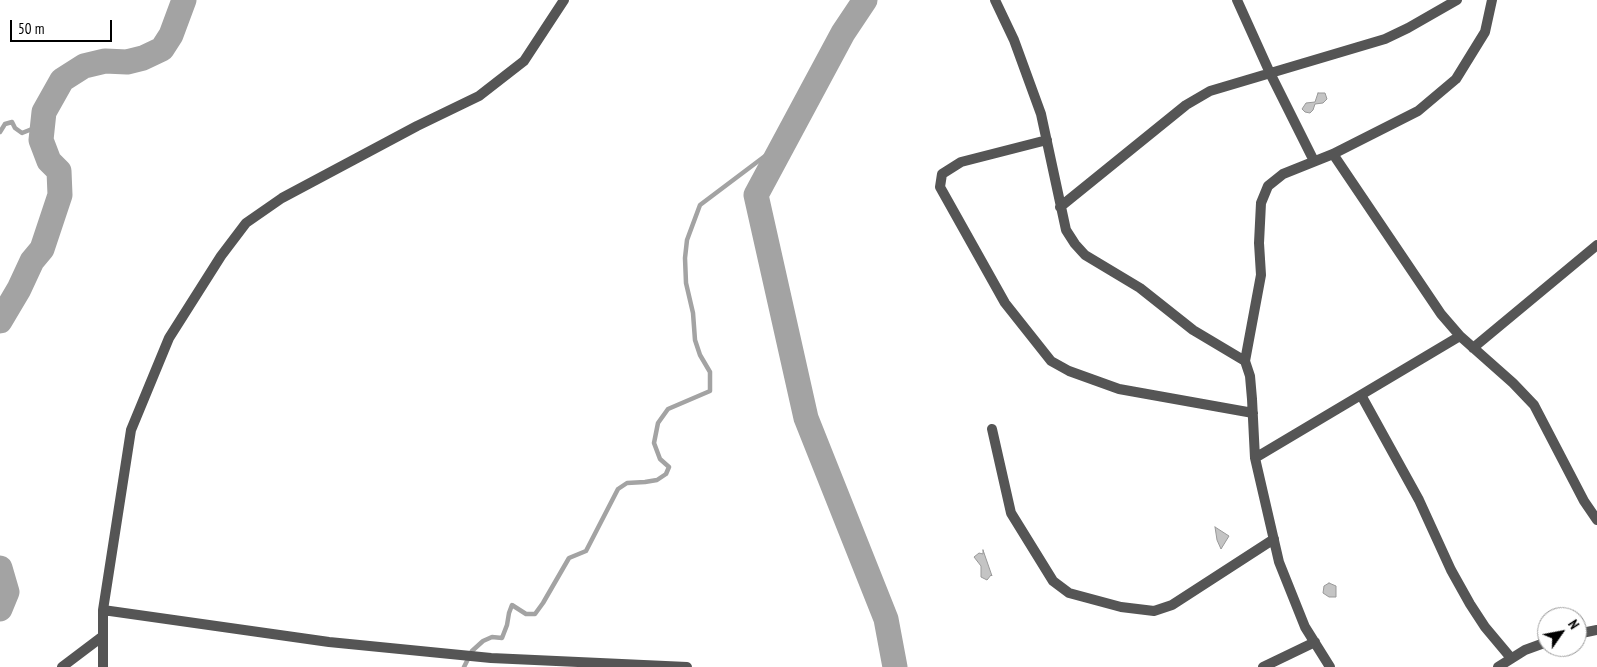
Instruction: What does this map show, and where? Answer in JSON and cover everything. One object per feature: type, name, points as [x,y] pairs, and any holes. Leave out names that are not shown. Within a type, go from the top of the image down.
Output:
[{"type":"street","points":[[103,667],[103,610],[131,430],[169,338],[221,256],[246,223],[282,198],[417,126],[479,96],[524,61],[564,0]]},
{"type":"street","points":[[995,0],[1014,40],[1042,114],[1060,207],[1066,230],[1075,244],[1085,255],[1140,288],[1193,330],[1245,361]]},
{"type":"street","points":[[1237,0],[1270,73],[1314,161]]},
{"type":"street","points":[[1060,207],[1186,105],[1210,91],[1385,39],[1457,0]]},
{"type":"street","points":[[1330,667],[1305,626],[1278,562],[1256,458],[1250,376],[1245,361],[1261,275],[1259,243],[1261,203],[1268,186],[1283,174],[1333,154],[1418,111],[1456,78],[1485,32],[1492,0]]},
{"type":"street","points":[[1046,140],[961,162],[942,174],[940,187],[1005,303],[1051,361],[1069,371],[1119,389],[1253,413]]},
{"type":"street","points":[[1333,154],[1441,314],[1460,336],[1513,383],[1534,405],[1584,501],[1597,520]]},
{"type":"street","points":[[1473,348],[1597,245]]},
{"type":"street","points":[[1256,458],[1460,336]]},
{"type":"street","points":[[1361,395],[1419,500],[1451,570],[1470,604],[1485,627],[1511,658]]},
{"type":"street","points":[[992,429],[1011,513],[1053,581],[1070,593],[1121,607],[1154,611],[1172,605],[1274,540]]},
{"type":"street","points":[[103,610],[338,643],[490,658],[686,667]]},
{"type":"street","points":[[62,667],[103,636]]},
{"type":"street","points":[[1263,667],[1314,642]]},
{"type":"street","points":[[1500,666],[1525,650],[1537,646]]},
{"type":"building","points":[[1318,93],[1325,93],[1327,99],[1323,103],[1315,104],[1310,113],[1305,112],[1302,109],[1306,103],[1315,102]]},
{"type":"building","points":[[1215,527],[1229,536],[1221,549],[1217,540]]},
{"type":"building","points":[[983,550],[992,576],[987,580],[981,577],[981,566],[974,557],[979,553],[983,554]]},
{"type":"building","points":[[1329,583],[1336,586],[1336,597],[1329,597],[1323,593],[1324,586]]},
{"type":"waterway","points":[[0,321],[19,289],[32,261],[42,249],[60,195],[59,171],[49,161],[41,140],[44,112],[62,80],[84,66],[105,61],[127,62],[143,58],[162,49],[171,35],[184,0]]},
{"type":"waterway","points":[[865,0],[843,33],[756,195],[806,418],[886,619],[895,667]]},
{"type":"waterway","points":[[0,132],[5,124],[12,122],[15,128],[22,133],[42,125]]},
{"type":"waterway","points":[[464,667],[472,651],[483,641],[492,637],[502,638],[512,605],[526,614],[535,614],[569,558],[586,551],[618,489],[627,483],[657,480],[666,474],[669,467],[660,459],[654,443],[658,423],[668,409],[710,391],[710,372],[700,355],[695,340],[693,313],[686,283],[685,258],[687,240],[700,205],[785,141]]},
{"type":"waterway","points":[[0,568],[7,592],[0,609]]}]
